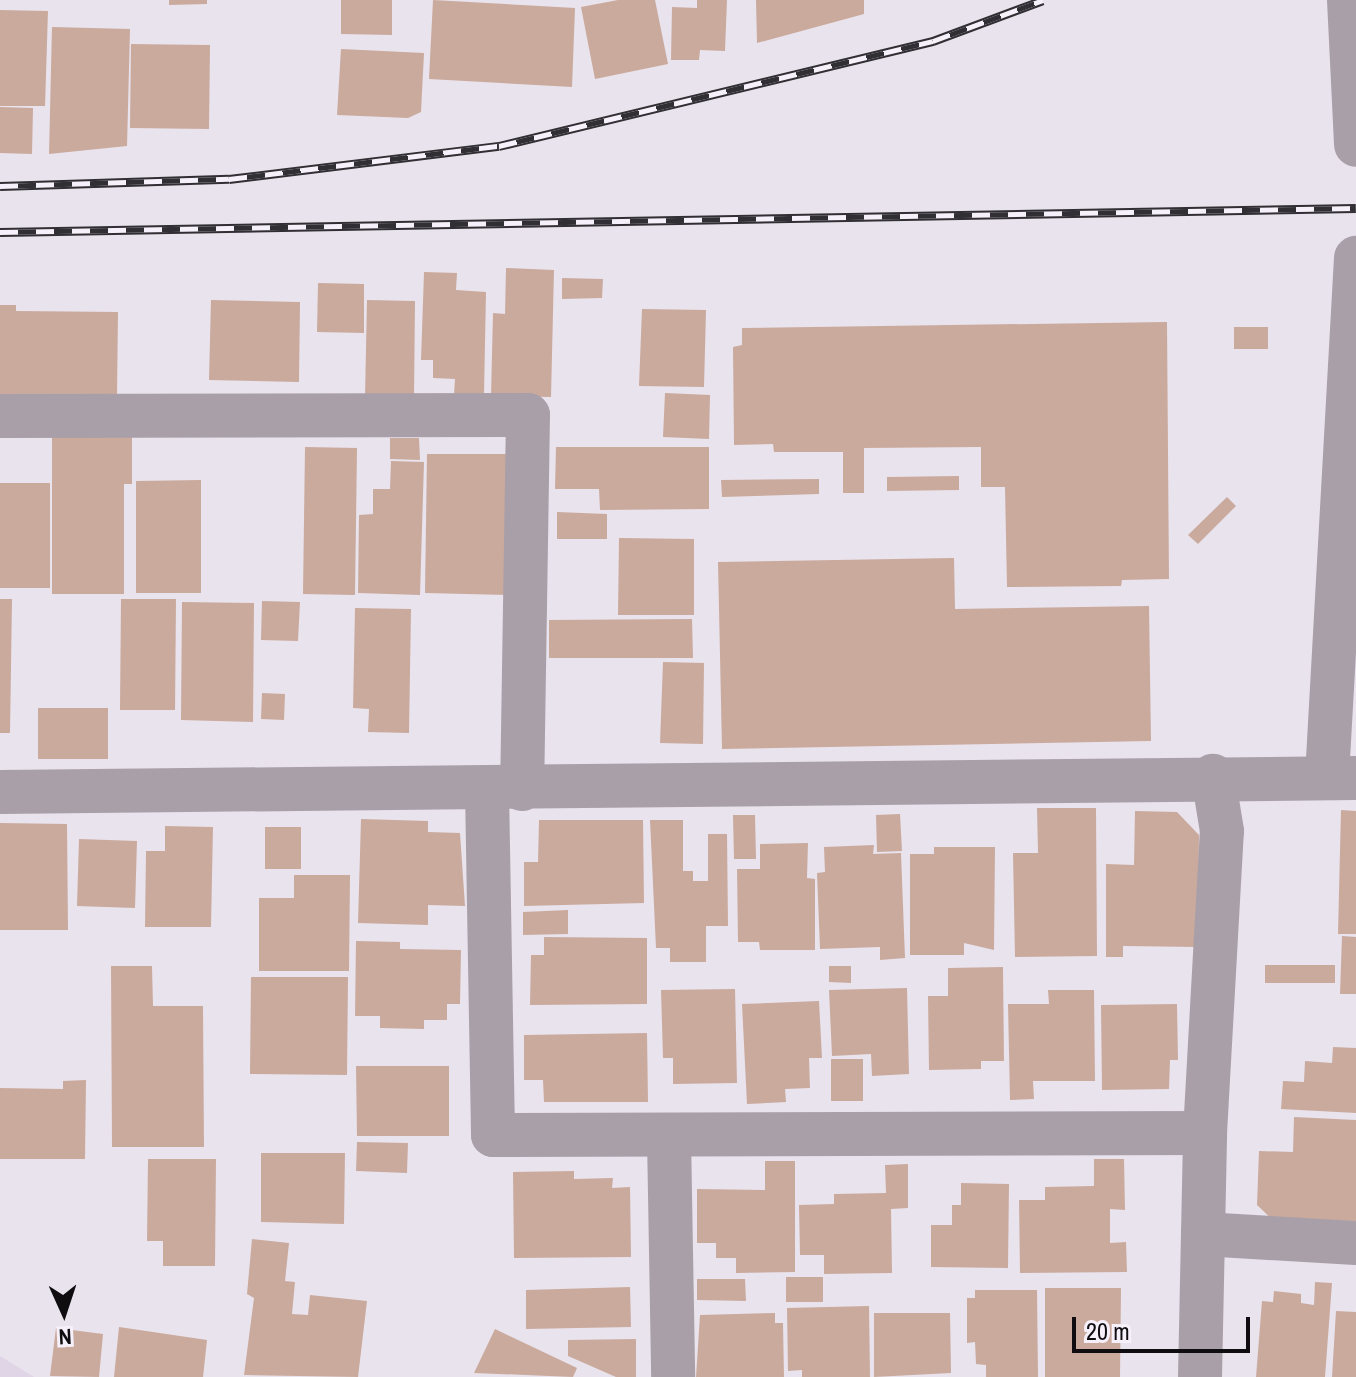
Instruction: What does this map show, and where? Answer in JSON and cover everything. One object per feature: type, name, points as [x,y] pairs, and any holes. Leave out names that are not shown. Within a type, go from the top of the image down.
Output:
[{"type":"street","points":[[1349,0],[1356,145]]},
{"type":"street","points":[[0,792],[504,789],[1213,776],[1342,778],[1356,258]]},
{"type":"street","points":[[0,416],[528,415],[504,789],[493,1135],[669,1137],[1205,1133]]},
{"type":"street","points":[[1200,1377],[1205,1133],[1222,831],[1213,776]]},
{"type":"street","points":[[669,1137],[673,1377]]},
{"type":"street","points":[[1203,1234],[1356,1243]]},
{"type":"shaded area","points":[[0,1356],[34,1377],[0,1377]]},
{"type":"building","points":[[169,0],[207,0],[207,4],[169,5]]},
{"type":"building","points":[[341,0],[392,0],[392,35],[341,34]]},
{"type":"building","points":[[433,0],[575,8],[572,87],[429,79]]},
{"type":"building","points":[[618,0],[655,0],[668,64],[595,79],[581,7]]},
{"type":"building","points":[[697,0],[727,0],[725,51],[700,50],[699,60],[671,60],[672,7],[697,8]]},
{"type":"building","points":[[756,0],[864,0],[864,14],[757,43]]},
{"type":"building","points":[[0,10],[48,11],[45,106],[0,106]]},
{"type":"building","points":[[52,27],[130,29],[127,146],[49,154]]},
{"type":"building","points":[[131,44],[210,45],[209,129],[130,128]]},
{"type":"building","points":[[341,49],[424,53],[421,112],[408,118],[337,115]]},
{"type":"building","points":[[0,107],[33,108],[32,154],[0,153]]},
{"type":"building","points":[[506,268],[554,270],[551,397],[491,396],[493,313],[505,314]]},
{"type":"building","points":[[424,272],[457,273],[456,290],[486,292],[484,394],[454,394],[455,379],[433,378],[433,360],[421,360]]},
{"type":"building","points":[[562,278],[603,279],[602,298],[562,299]]},
{"type":"building","points":[[318,283],[364,284],[364,333],[317,332]]},
{"type":"building","points":[[211,300],[300,302],[299,382],[209,380]]},
{"type":"building","points":[[367,300],[415,301],[414,399],[365,398]]},
{"type":"building","points":[[0,305],[16,305],[16,311],[118,312],[117,396],[0,397]]},
{"type":"building","points":[[642,309],[706,310],[704,387],[639,386]]},
{"type":"building","points":[[1167,322],[1169,579],[1122,580],[1121,586],[1007,587],[1005,487],[981,487],[981,447],[864,448],[864,493],[843,493],[843,452],[774,452],[773,444],[734,445],[733,347],[742,345],[742,328]]},
{"type":"building","points":[[1234,327],[1268,327],[1268,349],[1234,349]]},
{"type":"building","points":[[665,393],[710,395],[709,439],[663,437]]},
{"type":"building","points":[[52,435],[132,435],[132,484],[124,484],[124,594],[52,594]]},
{"type":"building","points":[[390,438],[419,438],[420,460],[390,459]]},
{"type":"building","points":[[305,447],[357,448],[355,595],[303,594]]},
{"type":"building","points":[[556,447],[709,447],[709,509],[600,510],[599,489],[555,489]]},
{"type":"building","points":[[427,454],[510,454],[508,595],[425,593]]},
{"type":"building","points":[[391,461],[424,462],[420,595],[358,593],[359,515],[373,514],[373,489],[390,489]]},
{"type":"building","points":[[959,476],[959,490],[887,491],[887,477]]},
{"type":"building","points":[[819,479],[819,494],[722,497],[721,480]]},
{"type":"building","points":[[201,480],[201,593],[136,593],[136,481]]},
{"type":"building","points":[[0,483],[50,483],[50,588],[0,588]]},
{"type":"building","points":[[1227,497],[1236,506],[1198,544],[1188,535]]},
{"type":"building","points":[[557,512],[607,514],[607,539],[557,539]]},
{"type":"building","points":[[619,538],[694,539],[694,615],[618,615]]},
{"type":"building","points":[[954,558],[955,609],[1149,606],[1151,741],[722,749],[718,562]]},
{"type":"building","points":[[0,599],[12,599],[10,733],[0,733]]},
{"type":"building","points":[[121,599],[176,599],[175,710],[120,710]]},
{"type":"building","points":[[262,601],[300,602],[298,641],[261,640]]},
{"type":"building","points":[[182,602],[254,603],[253,722],[181,720]]},
{"type":"building","points":[[355,608],[411,609],[409,733],[368,732],[369,709],[353,708]]},
{"type":"building","points":[[692,619],[693,658],[549,658],[549,620]]},
{"type":"building","points":[[663,662],[704,663],[703,744],[660,743]]},
{"type":"building","points":[[262,693],[285,694],[284,720],[261,719]]},
{"type":"building","points":[[38,708],[108,708],[108,759],[38,759]]},
{"type":"building","points":[[1037,808],[1096,808],[1097,956],[1015,957],[1013,853],[1038,853]]},
{"type":"building","points":[[1341,810],[1356,811],[1356,934],[1338,934]]},
{"type":"building","points":[[1135,811],[1177,812],[1199,835],[1198,947],[1123,946],[1123,957],[1106,957],[1106,864],[1134,865]]},
{"type":"building","points":[[900,814],[902,851],[877,852],[876,815]]},
{"type":"building","points":[[733,815],[755,815],[756,859],[734,859]]},
{"type":"building","points":[[361,819],[428,821],[428,832],[460,833],[465,906],[428,905],[428,925],[358,923]]},
{"type":"building","points":[[539,820],[643,820],[644,903],[524,906],[524,862],[538,862]]},
{"type":"building","points":[[650,820],[683,820],[683,871],[693,871],[693,881],[708,881],[708,834],[727,834],[728,926],[706,926],[706,962],[670,962],[670,948],[656,948]]},
{"type":"building","points":[[0,823],[67,824],[68,930],[0,930]]},
{"type":"building","points":[[165,826],[213,827],[211,927],[145,927],[146,851],[165,851]]},
{"type":"building","points":[[265,827],[301,827],[301,869],[265,869]]},
{"type":"building","points":[[79,839],[137,841],[135,908],[77,906]]},
{"type":"building","points":[[808,843],[807,878],[815,879],[815,950],[760,950],[759,942],[738,942],[737,869],[760,869],[760,844]]},
{"type":"building","points":[[874,845],[873,854],[901,853],[905,958],[880,960],[880,947],[820,949],[817,873],[825,872],[824,847]]},
{"type":"building","points":[[934,847],[995,847],[994,950],[964,943],[964,955],[910,955],[910,854],[934,854]]},
{"type":"building","points":[[294,875],[350,875],[349,971],[259,971],[259,898],[294,898]]},
{"type":"building","points":[[568,910],[568,934],[523,935],[523,912]]},
{"type":"building","points":[[1342,936],[1356,937],[1356,994],[1340,994]]},
{"type":"building","points":[[544,937],[647,938],[647,1004],[530,1005],[531,955],[544,955]]},
{"type":"building","points":[[356,941],[400,942],[400,949],[461,950],[460,1004],[447,1004],[447,1020],[424,1020],[424,1029],[380,1028],[380,1016],[355,1016]]},
{"type":"building","points":[[1265,965],[1335,965],[1335,983],[1265,983]]},
{"type":"building","points":[[111,966],[152,966],[153,1006],[203,1006],[204,1147],[112,1147]]},
{"type":"building","points":[[829,966],[851,966],[851,983],[829,982]]},
{"type":"building","points":[[1003,967],[1004,1061],[981,1061],[981,1069],[929,1070],[928,996],[948,996],[948,968]]},
{"type":"building","points":[[251,977],[348,977],[347,1075],[250,1074]]},
{"type":"building","points":[[907,988],[909,1074],[872,1076],[871,1054],[832,1056],[829,990]]},
{"type":"building","points":[[735,989],[737,1083],[673,1084],[673,1058],[663,1058],[661,990]]},
{"type":"building","points":[[1048,990],[1094,990],[1095,1081],[1033,1081],[1034,1099],[1010,1100],[1008,1004],[1049,1004]]},
{"type":"building","points":[[819,1001],[822,1058],[809,1058],[810,1088],[785,1089],[786,1102],[747,1104],[742,1004]]},
{"type":"building","points":[[1177,1004],[1178,1060],[1170,1060],[1169,1089],[1102,1090],[1101,1005]]},
{"type":"building","points":[[647,1033],[648,1102],[544,1102],[543,1080],[524,1080],[524,1035]]},
{"type":"building","points":[[1333,1047],[1356,1048],[1356,1113],[1281,1109],[1283,1081],[1304,1082],[1305,1061],[1332,1063]]},
{"type":"building","points":[[831,1059],[863,1059],[863,1101],[831,1101]]},
{"type":"building","points":[[356,1066],[449,1066],[449,1136],[357,1136]]},
{"type":"building","points":[[86,1080],[85,1159],[0,1159],[0,1088],[63,1089],[63,1081]]},
{"type":"building","points":[[1294,1117],[1356,1120],[1356,1229],[1278,1225],[1257,1205],[1259,1151],[1293,1152]]},
{"type":"building","points":[[357,1142],[408,1143],[407,1173],[356,1171]]},
{"type":"building","points":[[261,1153],[345,1153],[344,1224],[261,1222]]},
{"type":"building","points":[[148,1159],[216,1159],[215,1266],[163,1266],[163,1241],[147,1241]]},
{"type":"building","points":[[1094,1159],[1124,1159],[1125,1210],[1110,1209],[1110,1243],[1126,1242],[1127,1272],[1020,1273],[1019,1200],[1045,1200],[1045,1187],[1094,1186]]},
{"type":"building","points":[[765,1161],[795,1161],[795,1272],[736,1273],[736,1258],[716,1258],[716,1243],[697,1243],[697,1189],[765,1190]]},
{"type":"building","points":[[908,1164],[908,1208],[891,1209],[892,1273],[824,1274],[824,1255],[800,1255],[799,1205],[834,1204],[834,1194],[886,1193],[885,1165]]},
{"type":"building","points":[[574,1171],[574,1179],[613,1178],[612,1188],[630,1187],[631,1257],[514,1258],[513,1172]]},
{"type":"building","points":[[961,1183],[1009,1184],[1008,1268],[931,1267],[931,1225],[952,1225],[952,1205],[961,1205]]},
{"type":"building","points":[[252,1239],[289,1243],[285,1281],[295,1282],[292,1314],[308,1315],[310,1295],[367,1301],[358,1377],[244,1375],[254,1298],[247,1294]]},
{"type":"building","points":[[786,1277],[823,1277],[823,1302],[786,1302]]},
{"type":"building","points":[[697,1279],[745,1279],[746,1301],[697,1300]]},
{"type":"building","points":[[1315,1282],[1332,1283],[1325,1377],[1256,1377],[1262,1301],[1273,1302],[1274,1291],[1301,1294],[1301,1303],[1314,1305]]},
{"type":"building","points":[[630,1287],[631,1327],[526,1329],[526,1290]]},
{"type":"building","points":[[1045,1288],[1121,1288],[1120,1377],[1045,1377]]},
{"type":"building","points":[[975,1290],[1037,1290],[1038,1377],[986,1377],[986,1365],[976,1364],[975,1342],[967,1343],[967,1298],[975,1298]]},
{"type":"building","points":[[869,1306],[870,1377],[802,1377],[802,1370],[788,1371],[787,1308]]},
{"type":"building","points":[[1336,1311],[1356,1312],[1356,1377],[1332,1377]]},
{"type":"building","points":[[775,1313],[775,1323],[783,1323],[784,1377],[696,1377],[700,1315]]},
{"type":"building","points":[[874,1313],[950,1313],[951,1373],[874,1377]]},
{"type":"building","points":[[119,1327],[207,1340],[203,1377],[114,1377]]},
{"type":"building","points":[[56,1328],[103,1334],[99,1377],[50,1376]]},
{"type":"building","points":[[495,1329],[577,1368],[573,1377],[474,1373]]},
{"type":"building","points":[[636,1339],[636,1377],[616,1377],[568,1356],[568,1340]]},
{"type":"railway","points":[[0,186],[229,179],[499,146],[933,41],[1043,0]]},
{"type":"railway","points":[[0,232],[1356,208]]}]
